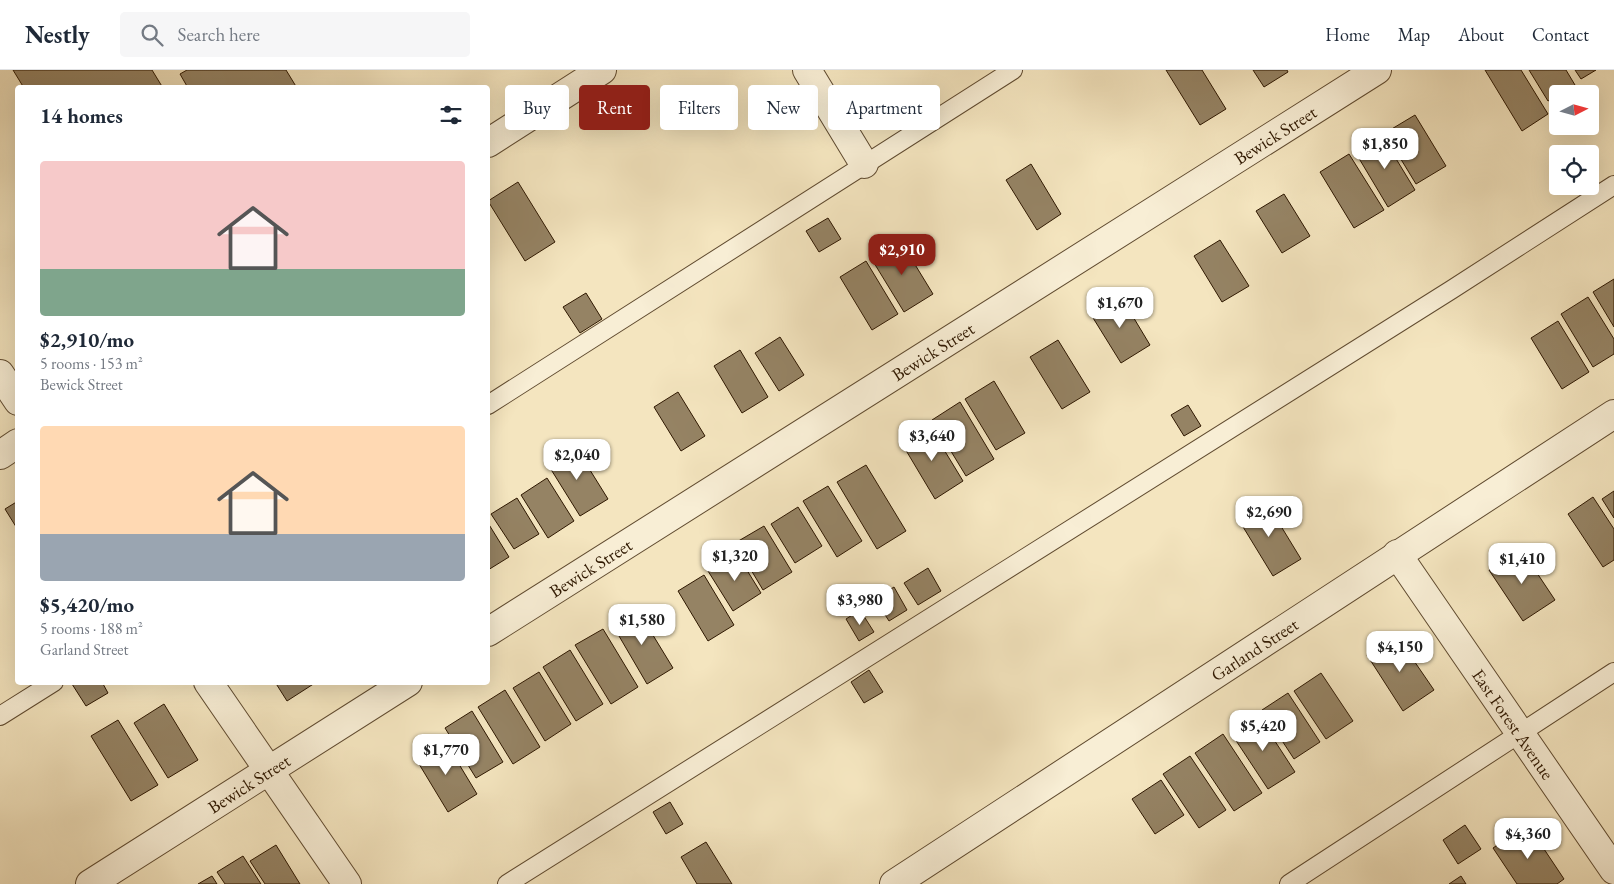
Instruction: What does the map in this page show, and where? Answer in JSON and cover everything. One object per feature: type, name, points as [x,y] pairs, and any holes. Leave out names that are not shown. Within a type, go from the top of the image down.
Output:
[{"type":"street","points":[[490,142],[602,70]]},
{"type":"street","points":[[807,70],[864,164]]},
{"type":"street","name":"Bewick Street","points":[[490,631],[1377,70]]},
{"type":"street","points":[[0,374],[15,396]]},
{"type":"street","name":"Garland Street","points":[[894,884],[1614,414]]},
{"type":"street","points":[[0,455],[15,445]]},
{"type":"street","name":"East Forest Avenue","points":[[1397,554],[1614,870]]},
{"type":"street","points":[[210,685],[346,884]]},
{"type":"street","name":"Bewick Street","points":[[90,884],[403,685]]},
{"type":"lane","points":[[490,404],[1013,70]]},
{"type":"lane","points":[[507,884],[1443,295],[1614,185]]},
{"type":"lane","points":[[1289,884],[1614,672]]},
{"type":"lane","points":[[0,716],[49,685]]},
{"type":"building","points":[[13,70],[152,70],[161,85],[22,85]]},
{"type":"building","points":[[187,70],[286,70],[295,85],[186,85],[180,74]]},
{"type":"building","points":[[1166,70],[1202,70],[1226,109],[1200,125]]},
{"type":"building","points":[[1253,70],[1287,70],[1288,72],[1264,87]]},
{"type":"building","points":[[1485,70],[1521,70],[1548,114],[1522,131]]},
{"type":"building","points":[[1529,70],[1566,70],[1575,85],[1549,85],[1548,101]]},
{"type":"building","points":[[1575,70],[1596,70],[1581,79]]},
{"type":"building","points":[[1415,115],[1446,166],[1416,184],[1385,133]]},
{"type":"building","points":[[1381,134],[1415,190],[1388,207],[1354,150]]},
{"type":"building","points":[[1349,154],[1384,210],[1354,228],[1320,172]]},
{"type":"building","points":[[1031,164],[1061,214],[1037,230],[1006,180]]},
{"type":"building","points":[[518,182],[555,242],[525,261],[490,204],[490,200]]},
{"type":"building","points":[[1284,194],[1310,236],[1282,253],[1256,211]]},
{"type":"building","points":[[828,218],[841,239],[819,252],[806,231]]},
{"type":"building","points":[[900,240],[933,294],[904,312],[871,258]]},
{"type":"building","points":[[1220,240],[1249,286],[1222,302],[1194,256]]},
{"type":"building","points":[[866,261],[898,314],[872,330],[840,277]]},
{"type":"building","points":[[1614,279],[1614,327],[1593,292]]},
{"type":"building","points":[[586,293],[602,319],[580,333],[563,307]]},
{"type":"building","points":[[1120,295],[1150,345],[1121,363],[1090,313]]},
{"type":"building","points":[[1588,297],[1614,339],[1614,354],[1593,367],[1561,314]]},
{"type":"building","points":[[1558,321],[1589,372],[1562,389],[1531,338]]},
{"type":"building","points":[[780,337],[804,375],[779,391],[755,353]]},
{"type":"building","points":[[1058,340],[1090,392],[1062,409],[1030,357]]},
{"type":"building","points":[[740,350],[768,397],[742,413],[714,366]]},
{"type":"building","points":[[994,381],[1025,433],[996,450],[965,399]]},
{"type":"building","points":[[678,392],[705,436],[681,451],[654,407]]},
{"type":"building","points":[[960,402],[994,459],[966,476],[932,420]]},
{"type":"building","points":[[1188,405],[1201,426],[1184,436],[1171,415]]},
{"type":"building","points":[[929,425],[963,481],[935,499],[901,442]]},
{"type":"building","points":[[575,446],[608,499],[580,516],[547,463]]},
{"type":"building","points":[[866,465],[906,531],[877,549],[837,482]]},
{"type":"building","points":[[547,478],[574,521],[548,538],[521,495]]},
{"type":"building","points":[[828,486],[862,541],[837,557],[803,501]]},
{"type":"building","points":[[1614,491],[1614,518],[1602,499]]},
{"type":"building","points":[[1593,497],[1614,529],[1614,560],[1603,567],[1568,514]]},
{"type":"building","points":[[517,498],[539,534],[514,549],[491,514]]},
{"type":"building","points":[[1265,500],[1301,559],[1273,576],[1237,517]]},
{"type":"building","points":[[15,503],[15,525],[5,509]]},
{"type":"building","points":[[798,507],[822,546],[795,563],[771,524]]},
{"type":"building","points":[[490,526],[509,557],[490,569]]},
{"type":"building","points":[[764,526],[792,572],[763,590],[735,543]]},
{"type":"building","points":[[1521,549],[1555,600],[1523,621],[1489,570]]},
{"type":"building","points":[[737,554],[761,593],[733,611],[708,571]]},
{"type":"building","points":[[928,568],[941,591],[918,605],[904,583]]},
{"type":"building","points":[[704,575],[734,625],[708,641],[678,591]]},
{"type":"building","points":[[894,587],[907,610],[889,621],[875,599]]},
{"type":"building","points":[[637,609],[673,668],[647,684],[612,624]]},
{"type":"building","points":[[860,610],[874,632],[859,641],[846,619]]},
{"type":"building","points":[[603,629],[638,687],[611,704],[575,645]]},
{"type":"building","points":[[1397,636],[1434,690],[1403,711],[1367,655]]},
{"type":"building","points":[[570,650],[603,704],[576,721],[543,667]]},
{"type":"building","points":[[869,670],[883,692],[864,703],[851,682]]},
{"type":"building","points":[[539,672],[571,724],[545,741],[513,688]]},
{"type":"building","points":[[1321,673],[1353,721],[1326,739],[1294,691]]},
{"type":"building","points":[[73,685],[104,685],[108,693],[86,706]]},
{"type":"building","points":[[277,685],[312,685],[287,701]]},
{"type":"building","points":[[505,690],[540,747],[513,764],[478,707]]},
{"type":"building","points":[[1288,693],[1320,742],[1294,759],[1262,710]]},
{"type":"building","points":[[164,704],[198,760],[168,778],[134,723]]},
{"type":"building","points":[[472,711],[503,762],[476,778],[445,728]]},
{"type":"building","points":[[1258,715],[1295,772],[1268,789],[1231,733]]},
{"type":"building","points":[[118,720],[158,785],[131,801],[91,736]]},
{"type":"building","points":[[1223,734],[1262,793],[1234,811],[1195,753]]},
{"type":"building","points":[[445,741],[477,794],[448,812],[416,759]]},
{"type":"building","points":[[1190,756],[1226,810],[1199,828],[1163,774]]},
{"type":"building","points":[[1161,780],[1184,815],[1155,834],[1132,799]]},
{"type":"building","points":[[670,802],[683,824],[666,834],[653,812]]},
{"type":"building","points":[[1465,825],[1481,849],[1458,864],[1443,840]]},
{"type":"building","points":[[1528,825],[1564,879],[1557,884],[1517,884],[1493,848]]},
{"type":"building","points":[[706,842],[732,884],[697,884],[681,857]]},
{"type":"building","points":[[276,845],[300,884],[265,884],[250,861]]},
{"type":"building","points":[[243,856],[261,884],[225,884],[217,872]]},
{"type":"building","points":[[212,876],[217,884],[198,884]]},
{"type":"building","points":[[1461,876],[1466,884],[1449,884]]}]
